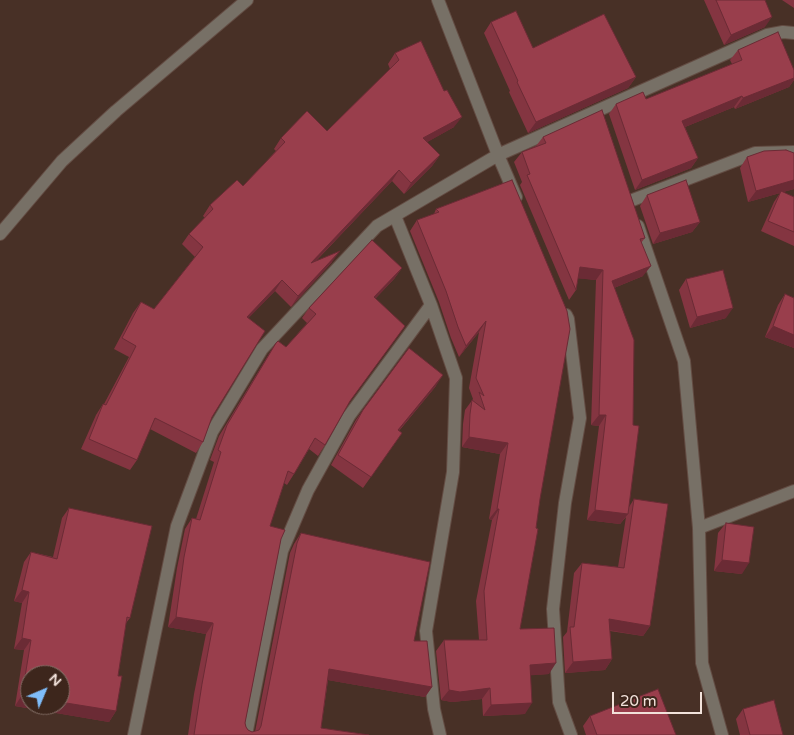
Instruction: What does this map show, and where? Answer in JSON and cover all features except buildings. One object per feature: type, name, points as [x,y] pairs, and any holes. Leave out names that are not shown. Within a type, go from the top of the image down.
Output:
[{"type":"street","points":[[0,234],[62,161],[116,111],[247,0]]},
{"type":"street","points":[[438,0],[521,209]]},
{"type":"street","points":[[134,735],[177,526],[212,432],[262,349],[377,226],[498,155],[600,114],[767,35],[783,32],[794,33]]},
{"type":"street","points":[[722,735],[702,663],[699,528],[684,361],[628,197],[755,153],[794,152]]},
{"type":"street","points":[[395,216],[431,305],[456,378],[453,472],[426,631],[434,709],[440,735]]},
{"type":"street","points":[[560,300],[568,318],[580,418],[565,503],[553,609],[559,702],[571,735]]},
{"type":"street","points":[[246,735],[282,551],[304,499],[349,416],[431,305]]},
{"type":"street","points":[[699,528],[794,491]]}]
